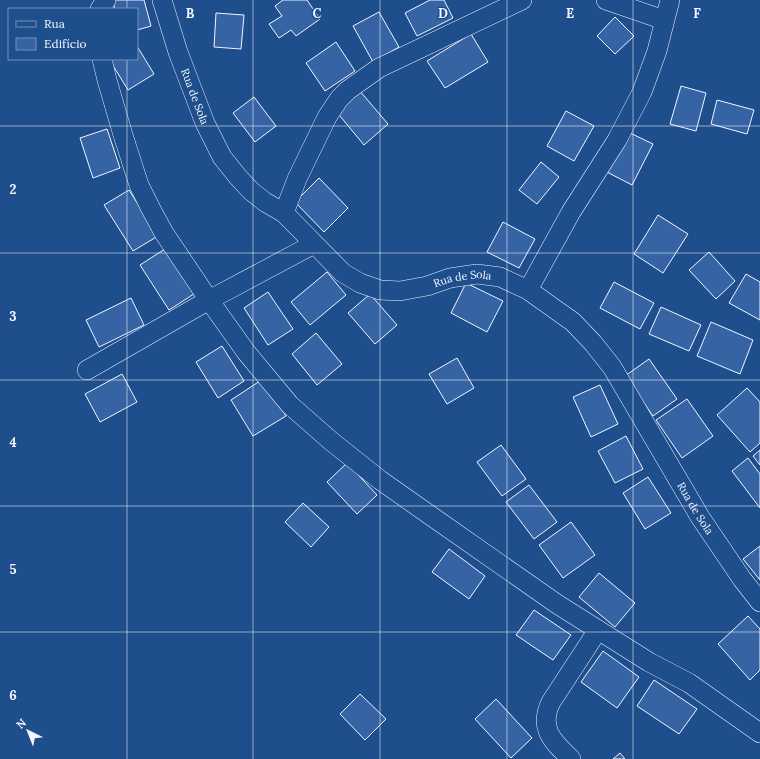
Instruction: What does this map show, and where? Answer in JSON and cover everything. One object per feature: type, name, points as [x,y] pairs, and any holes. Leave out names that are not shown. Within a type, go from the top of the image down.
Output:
[{"type":"street","name":"Rua de Sola","points":[[162,0],[178,52],[206,123],[222,157],[251,191],[265,202],[284,213],[343,273],[360,283],[380,290],[400,291],[427,286],[450,278],[477,274],[500,277],[528,290],[572,322],[593,343],[612,367],[700,517],[742,579],[760,602]]},
{"type":"street","points":[[284,213],[327,117],[339,99],[348,90],[379,68],[522,0]]},
{"type":"street","points":[[606,0],[664,20]]},
{"type":"street","points":[[528,290],[572,212],[618,140],[642,92],[657,51],[670,0]]},
{"type":"street","points":[[102,60],[139,185],[164,233],[246,352],[290,406],[380,480],[557,604],[649,662],[689,683],[760,733]]},
{"type":"street","points":[[87,370],[209,300],[314,244]]},
{"type":"street","points":[[571,759],[561,750],[547,730],[545,721],[547,710],[598,630]]},
{"type":"building","points":[[112,0],[144,0],[151,26],[138,30],[138,8],[115,8]]},
{"type":"building","points":[[283,0],[307,0],[320,19],[296,36],[291,30],[279,38],[269,24],[282,16],[275,6]]},
{"type":"building","points":[[430,0],[444,0],[453,18],[417,36],[405,13]]},
{"type":"building","points":[[379,12],[399,47],[373,62],[353,26]]},
{"type":"building","points":[[216,13],[244,15],[241,49],[214,47]]},
{"type":"building","points":[[615,17],[634,36],[615,54],[597,36]]},
{"type":"building","points":[[471,34],[488,62],[445,88],[427,61]]},
{"type":"building","points":[[336,42],[355,71],[325,91],[306,63]]},
{"type":"building","points":[[138,48],[154,74],[128,90],[110,60],[138,60]]},
{"type":"building","points":[[681,86],[706,93],[696,131],[670,124]]},
{"type":"building","points":[[359,90],[388,124],[364,145],[335,110]]},
{"type":"building","points":[[254,97],[276,126],[255,142],[233,113]]},
{"type":"building","points":[[717,100],[754,110],[747,134],[711,124]]},
{"type":"building","points":[[566,111],[594,126],[574,161],[547,146]]},
{"type":"building","points":[[107,129],[120,168],[93,178],[80,138]]},
{"type":"building","points":[[626,131],[653,144],[632,185],[605,171]]},
{"type":"building","points":[[541,162],[559,177],[537,204],[519,190]]},
{"type":"building","points":[[319,178],[348,208],[324,232],[295,202]]},
{"type":"building","points":[[129,190],[158,236],[133,251],[104,205]]},
{"type":"building","points":[[658,215],[688,234],[663,273],[634,254]]},
{"type":"building","points":[[503,222],[535,239],[519,268],[487,252]]},
{"type":"building","points":[[168,247],[197,292],[169,310],[140,265]]},
{"type":"building","points":[[709,252],[735,281],[716,299],[689,270]]},
{"type":"building","points":[[327,272],[346,295],[310,325],[291,302]]},
{"type":"building","points":[[746,274],[760,282],[760,320],[729,303]]},
{"type":"building","points":[[614,282],[654,303],[640,329],[600,308]]},
{"type":"building","points":[[466,283],[503,301],[487,332],[451,313]]},
{"type":"building","points":[[268,292],[293,329],[268,345],[244,308]]},
{"type":"building","points":[[370,294],[397,325],[375,344],[348,313]]},
{"type":"building","points":[[131,298],[144,325],[99,347],[86,320]]},
{"type":"building","points":[[661,307],[701,325],[689,351],[649,334]]},
{"type":"building","points":[[711,322],[753,340],[740,374],[697,356]]},
{"type":"building","points":[[316,333],[342,364],[317,385],[292,354]]},
{"type":"building","points":[[222,346],[244,381],[218,398],[196,362]]},
{"type":"building","points":[[457,358],[474,388],[447,404],[429,374]]},
{"type":"building","points":[[649,359],[677,399],[653,416],[625,376]]},
{"type":"building","points":[[122,374],[137,402],[100,422],[85,394]]},
{"type":"building","points":[[263,379],[286,416],[253,436],[231,400]]},
{"type":"building","points":[[600,385],[618,424],[591,437],[573,397]]},
{"type":"building","points":[[747,388],[760,402],[760,443],[750,452],[717,415]]},
{"type":"building","points":[[687,399],[713,436],[682,458],[656,420]]},
{"type":"building","points":[[626,436],[643,469],[615,483],[598,451]]},
{"type":"building","points":[[501,445],[526,479],[502,496],[477,462]]},
{"type":"building","points":[[760,450],[760,465],[753,456]]},
{"type":"building","points":[[748,458],[760,474],[760,508],[732,471]]},
{"type":"building","points":[[347,463],[377,495],[357,514],[327,482]]},
{"type":"building","points":[[648,477],[671,513],[645,529],[623,493]]},
{"type":"building","points":[[529,485],[557,522],[534,539],[506,502]]},
{"type":"building","points":[[303,503],[329,527],[311,547],[285,522]]},
{"type":"building","points":[[571,522],[595,555],[563,578],[539,545]]},
{"type":"building","points":[[760,546],[760,580],[743,559]]},
{"type":"building","points":[[449,549],[485,576],[469,599],[432,572]]},
{"type":"building","points":[[599,573],[635,603],[615,627],[579,597]]},
{"type":"building","points":[[534,610],[571,635],[553,660],[516,635]]},
{"type":"building","points":[[748,616],[760,629],[760,670],[750,680],[718,644]]},
{"type":"building","points":[[603,651],[639,677],[617,708],[581,682]]},
{"type":"building","points":[[654,680],[697,709],[679,734],[637,706]]},
{"type":"building","points":[[360,694],[386,719],[365,740],[340,714]]},
{"type":"building","points":[[496,699],[532,738],[511,758],[475,719]]},
{"type":"building","points":[[620,753],[625,759],[613,759]]}]
